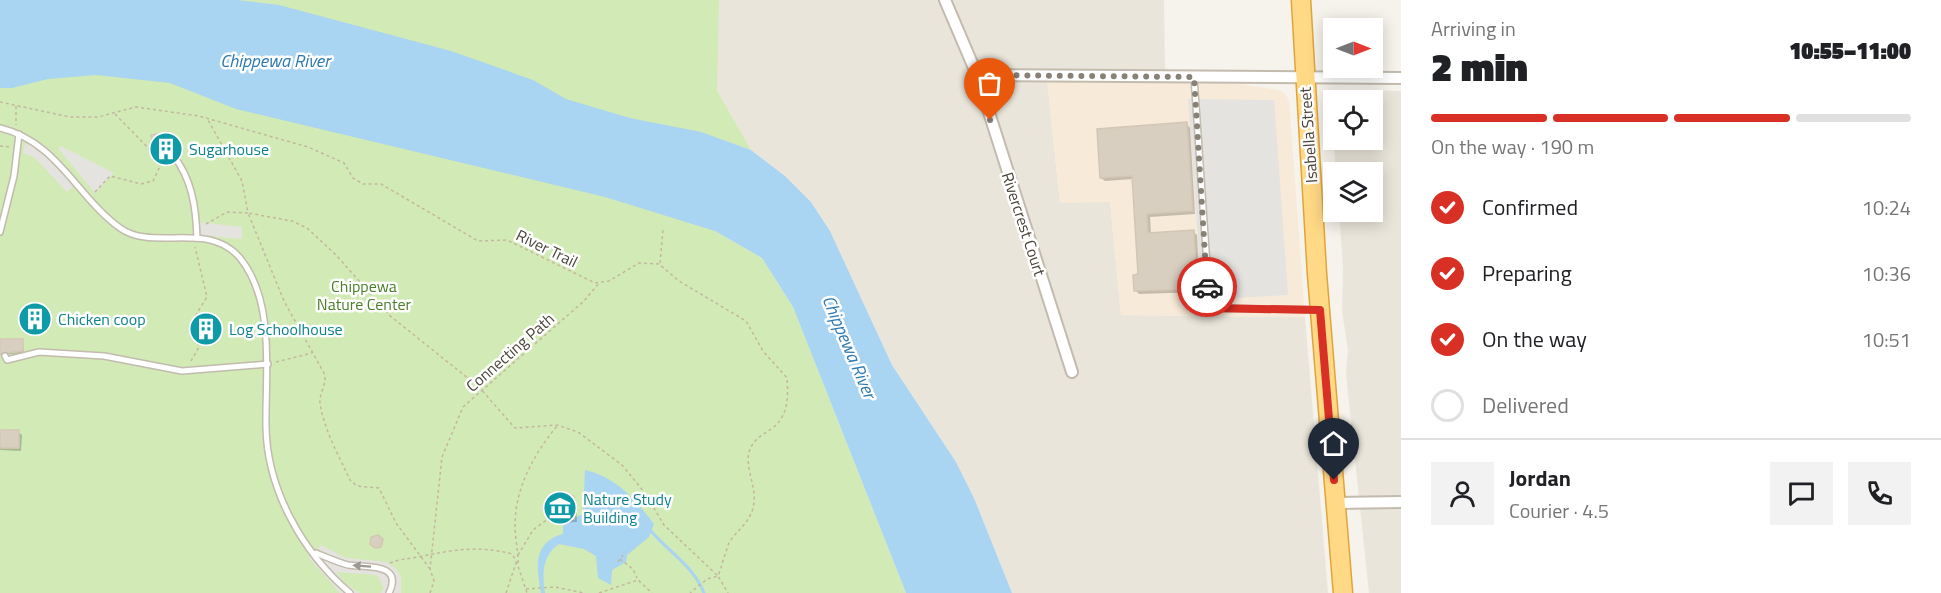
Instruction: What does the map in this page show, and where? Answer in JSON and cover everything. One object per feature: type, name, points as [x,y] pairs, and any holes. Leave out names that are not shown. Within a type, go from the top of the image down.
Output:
[{"type":"highway","name":"Isabella Street","points":[[1301,0],[1320,310],[1343,593]]},
{"type":"street","name":"Rivercrest Court","points":[[945,0],[977,75],[1072,372]]},
{"type":"street","points":[[977,75],[1401,78]]},
{"type":"street","points":[[1336,503],[1401,502]]},
{"type":"lane","points":[[1194,77],[1210,308],[1320,310]]},
{"type":"lane","points":[[0,128],[35,142],[54,156],[101,214],[124,231],[145,236],[197,238],[217,242],[241,259],[255,288],[268,364],[266,427],[268,454],[275,484],[301,536],[337,582],[350,593]]},
{"type":"lane","points":[[0,232],[14,176],[19,134]]},
{"type":"lane","points":[[173,155],[187,175],[191,188],[197,238]]},
{"type":"lane","points":[[5,356],[8,360],[39,352],[104,356],[182,371],[268,364]]},
{"type":"lane","points":[[314,552],[345,564],[382,567],[390,574],[392,587],[389,593]]},
{"type":"path","name":"River Trail","points":[[0,102],[70,117],[98,117],[136,107],[207,119],[308,147],[344,163],[353,178],[363,184],[381,184],[478,241],[507,240],[595,283],[600,282]]},
{"type":"path","points":[[16,104],[15,123],[19,134]]},
{"type":"path","points":[[114,113],[163,160],[180,164]]},
{"type":"path","points":[[207,119],[242,182],[248,213],[285,301],[325,375],[326,383],[319,400],[324,422],[350,480],[357,486],[379,488],[396,523],[430,569]]},
{"type":"path","points":[[0,146],[14,147]]},
{"type":"path","points":[[89,199],[110,176],[141,184],[153,181],[163,160]]},
{"type":"path","points":[[182,371],[195,357],[199,347],[193,327],[194,315],[207,297],[206,284],[195,252],[201,228],[214,217],[226,212],[248,213],[292,221],[307,228],[336,255],[389,315],[446,358],[482,389],[515,428],[557,425],[578,432],[621,465],[645,493],[664,525],[718,576],[728,593]]},
{"type":"path","points":[[659,264],[663,230]]},
{"type":"path","points":[[600,282],[609,280],[639,263],[659,264],[679,280],[746,321],[763,351],[788,378],[787,408],[776,425],[756,438],[748,454],[754,501],[751,517],[728,542],[726,558],[718,576]]},
{"type":"path","name":"Connecting Path","points":[[430,593],[434,580],[430,569],[442,457],[463,407],[584,301],[600,282]]},
{"type":"path","points":[[268,364],[313,353]]},
{"type":"path","points":[[527,593],[519,575],[518,564],[515,524],[519,495],[537,451],[557,425]]},
{"type":"path","points":[[506,593],[518,556],[532,530],[548,519]]},
{"type":"path","points":[[382,567],[398,560],[432,553],[488,548],[512,554],[518,564]]},
{"type":"path","points":[[618,562],[623,555]]},
{"type":"path","points":[[620,559],[633,569],[638,580],[652,593]]},
{"type":"path","points":[[690,593],[706,579],[718,576]]},
{"type":"path","points":[[599,593],[614,590],[638,580]]},
{"type":"path","points":[[526,589],[555,587],[584,593]]},
{"type":"shaded area","points":[[714,0],[940,0],[970,78],[1066,371],[1072,372],[1075,363],[989,101],[988,88],[994,82],[1047,81],[1060,202],[1110,202],[1121,315],[1305,317],[1328,593],[1012,593],[974,498],[956,462],[892,365],[830,231],[811,202],[785,176],[751,150],[712,81]]},
{"type":"shaded area","points":[[950,0],[1164,0],[1165,71],[984,68],[977,65]]},
{"type":"shaded area","points":[[1047,81],[1240,84],[1279,90],[1285,94],[1289,100],[1305,317],[1121,315],[1110,202],[1060,203]]},
{"type":"shaded area","points":[[1383,91],[1401,91],[1401,593],[1369,593],[1346,374],[1348,350],[1342,311],[1343,267],[1340,222],[1383,222],[1383,162],[1335,162],[1334,150],[1383,150]]},
{"type":"shaded area","points":[[1188,99],[1274,100],[1288,295],[1202,300]]},
{"type":"shaded area","points":[[25,143],[41,150],[75,184],[67,192],[34,157],[23,153]]},
{"type":"shaded area","points":[[61,146],[114,173],[95,193],[58,148]]},
{"type":"shaded area","points":[[199,222],[242,227],[242,239],[199,235]]},
{"type":"shaded area","points":[[321,545],[346,558],[387,562],[396,569],[401,577],[401,593],[381,593],[384,588],[377,575],[336,572],[345,583],[360,593],[340,593],[309,558]]},
{"type":"green space","name":"Chippewa Nature Center","points":[[0,0],[719,0],[717,90],[751,150],[717,138],[715,231],[762,258],[793,307],[906,593],[0,593]]},
{"type":"water","name":"Chippewa River","points":[[0,0],[238,0],[279,5],[451,51],[533,80],[566,99],[630,118],[701,132],[751,150],[785,176],[811,202],[830,231],[892,365],[956,462],[974,498],[1012,593],[906,593],[793,307],[762,258],[715,231],[605,197],[236,109],[170,83],[96,75],[48,79],[12,88],[0,88]]},
{"type":"water","points":[[585,470],[616,484],[640,506],[654,524],[649,537],[627,555],[626,562],[612,570],[611,585],[598,578],[596,556],[584,549],[559,544],[546,560],[545,593],[541,593],[538,574],[539,557],[546,543],[563,534],[563,523],[583,514]]},
{"type":"building","points":[[1187,122],[1193,211],[1147,214],[1148,233],[1194,230],[1197,289],[1134,291],[1133,275],[1138,274],[1132,176],[1100,178],[1097,129]]},
{"type":"building","name":"Sugarhouse","points":[[169,132],[172,150],[168,155],[162,156],[160,142],[153,143],[151,135]]},
{"type":"building","name":"Log Schoolhouse","points":[[210,319],[214,337],[202,338],[199,321]]},
{"type":"building","points":[[0,339],[23,339],[23,351],[0,354]]},
{"type":"building","points":[[0,430],[19,430],[19,448],[0,448]]},
{"type":"building","name":"Nature Study Building","points":[[574,496],[574,519],[550,520],[550,513],[546,514],[545,502],[549,501],[549,497]]},
{"type":"building","points":[[378,535],[383,539],[381,547],[375,548],[370,544],[371,537]]},
{"type":"waterway","points":[[651,531],[688,567],[704,593]]},
{"type":"way so far","points":[[990,120],[977,75],[1194,77],[1207,287]]},
{"type":"place","name":"Sugarhouse","points":[[166,149]]},
{"type":"place","name":"Chicken coop","points":[[35,319]]},
{"type":"place","name":"Log Schoolhouse","points":[[206,329]]},
{"type":"place","name":"Nature Study Building","points":[[560,508]]},
{"type":"route","points":[[1207,287],[1210,308],[1320,310],[1334,480]]}]
